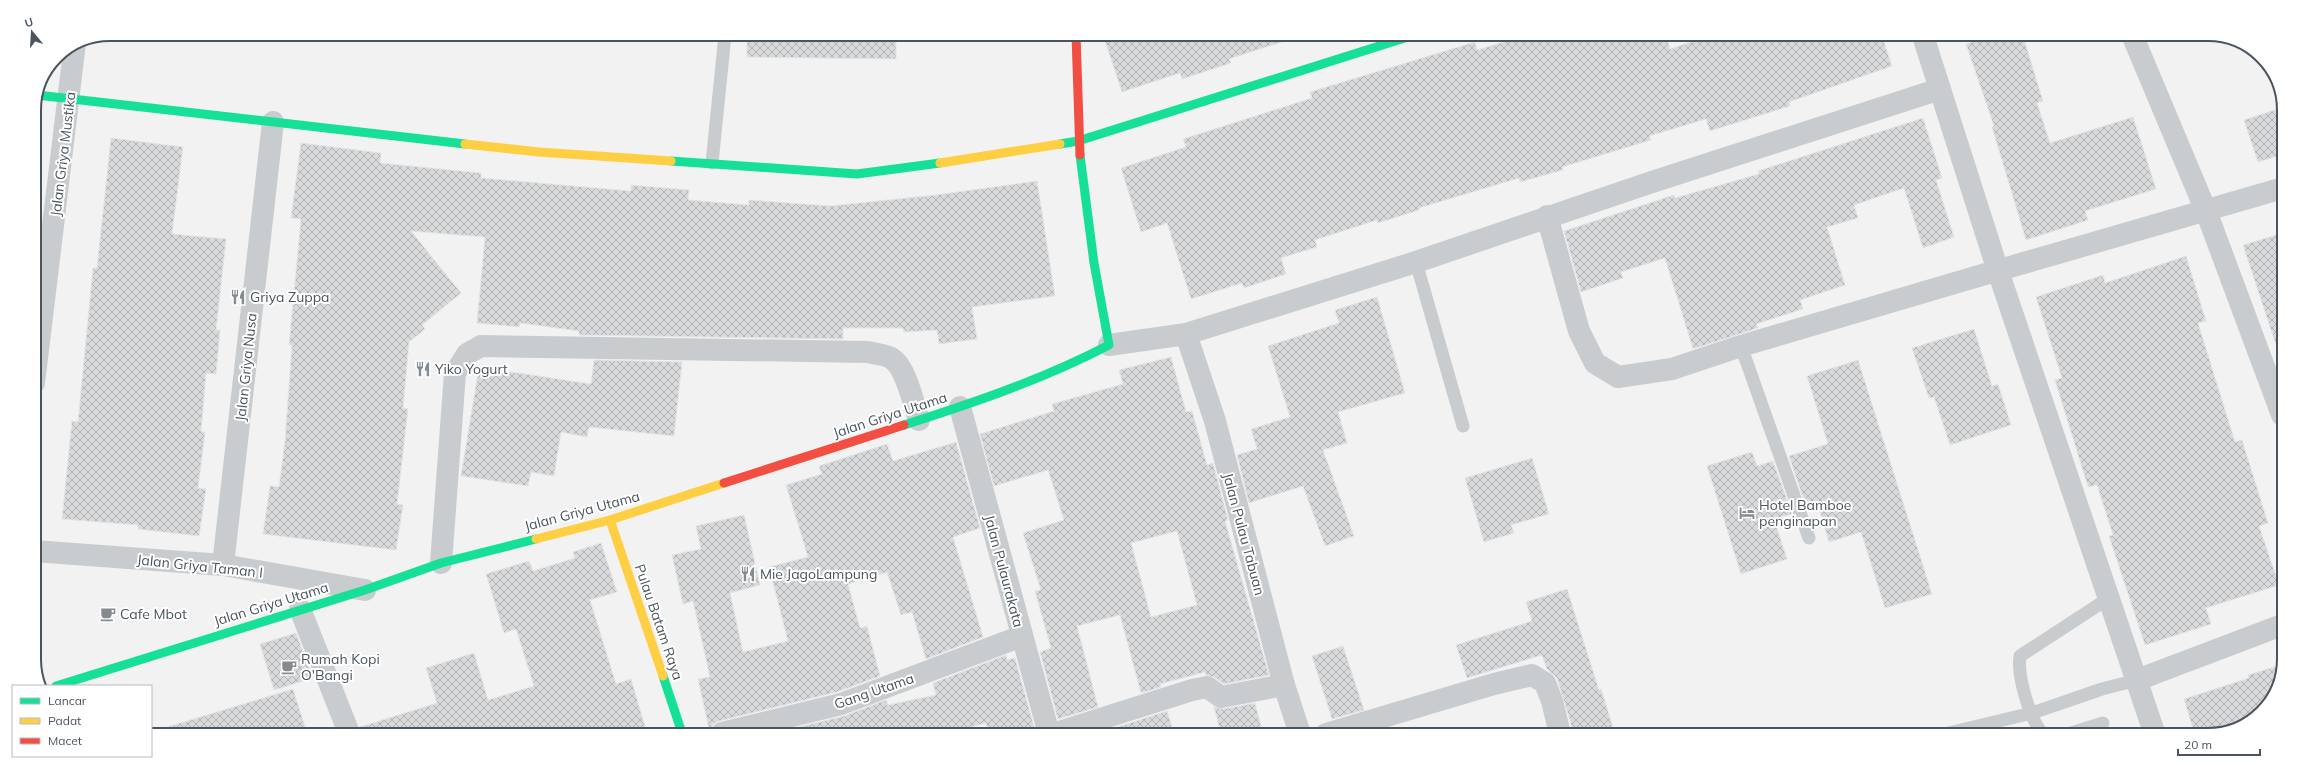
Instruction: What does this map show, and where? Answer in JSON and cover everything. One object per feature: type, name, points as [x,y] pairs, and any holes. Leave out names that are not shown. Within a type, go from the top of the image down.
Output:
[{"type":"street","points":[[1076,41],[1078,141],[1094,263],[1109,345],[1186,334],[1416,262],[1547,216],[1940,89]]},
{"type":"street","points":[[42,96],[539,152],[857,174],[1004,154],[1078,141],[1395,41]]},
{"type":"street","points":[[1925,41],[1998,271],[2153,728]]},
{"type":"street","points":[[2135,41],[2206,211],[2277,400]]},
{"type":"street","name":"Jalan Griya Mustika","points":[[41,328],[75,51]]},
{"type":"street","name":"Jalan Griya Nusa","points":[[223,565],[273,122]]},
{"type":"street","points":[[1547,216],[1579,331],[1594,363],[1618,377],[1672,369],[1741,346],[2277,190]]},
{"type":"street","name":"Jalan Pulau Tabuan","points":[[1186,334],[1215,421],[1284,685],[1298,728]]},
{"type":"street","name":"Jalan Griya Utama","points":[[59,685],[300,609],[366,590],[441,563],[610,520],[960,407],[1078,361],[1109,345]]},
{"type":"street","points":[[441,563],[455,372],[467,354],[481,346],[868,352],[889,357],[898,364],[906,381],[919,420]]},
{"type":"street","name":"Jalan Pulaurakata","points":[[960,407],[1047,728]]},
{"type":"street","name":"Pulau Batam Raya","points":[[610,520],[680,728]]},
{"type":"street","name":"Jalan Griya Taman I","points":[[41,552],[223,565],[366,590]]},
{"type":"street","points":[[300,609],[347,728]]},
{"type":"street","points":[[2137,680],[2277,627]]},
{"type":"street","name":"Gang Utama","points":[[743,728],[841,704],[1022,636]]},
{"type":"street","points":[[1346,728],[1494,684],[1532,675],[1545,684],[1552,701],[1559,728]]},
{"type":"street","points":[[1072,728],[1192,690],[1207,687],[1221,697],[1284,685]]},
{"type":"lane","points":[[712,164],[724,41]]},
{"type":"lane","points":[[1416,262],[1463,426]]},
{"type":"lane","points":[[1741,346],[1809,538]]},
{"type":"lane","points":[[2037,728],[2022,687],[2018,668],[2020,656],[2109,598]]},
{"type":"lane","points":[[1971,728],[2032,714],[2102,690],[2137,680]]},
{"type":"lane","points":[[2087,728],[2103,723]]},
{"type":"building","points":[[747,41],[896,41],[896,59],[747,57]]},
{"type":"building","points":[[1105,41],[1285,41],[1229,59],[1231,63],[1182,79],[1180,73],[1122,92]]},
{"type":"building","points":[[1507,41],[1668,41],[1670,49],[1693,41],[1884,41],[1892,66],[1789,102],[1790,106],[1710,131],[1706,119],[1649,136],[1651,140],[1562,167],[1563,170],[1520,182],[1519,178],[1419,208],[1419,210],[1378,223],[1377,220],[1315,240],[1317,247],[1281,258],[1286,274],[1244,288],[1242,283],[1191,299],[1167,223],[1141,232],[1121,168],[1186,147],[1183,139],[1312,98],[1310,92],[1475,42],[1477,50]]},
{"type":"building","points":[[1975,41],[2025,41],[2043,101],[2037,103],[2050,143],[2133,117],[2156,189],[2085,211],[2088,220],[2026,240],[1992,127],[1994,126],[1966,44]]},
{"type":"building","points":[[2277,109],[2277,156],[2258,162],[2244,120]]},
{"type":"building","points":[[1923,118],[1942,178],[1936,180],[1954,237],[1923,248],[1904,188],[1854,205],[1858,218],[1827,227],[1845,285],[1800,300],[1803,309],[1756,324],[1758,328],[1693,349],[1665,258],[1621,272],[1623,278],[1581,292],[1564,231],[1674,195],[1675,198],[1759,174],[1758,171]]},
{"type":"building","points":[[111,138],[183,147],[172,234],[226,239],[216,330],[220,330],[216,374],[206,373],[201,432],[205,432],[198,488],[206,489],[199,536],[138,529],[138,525],[62,519],[72,421],[78,422],[93,268],[97,268]]},
{"type":"building","points":[[301,143],[381,153],[380,163],[481,173],[481,178],[631,191],[631,185],[689,190],[688,200],[749,205],[749,200],[830,206],[936,195],[1037,181],[1055,296],[972,307],[977,339],[939,344],[937,330],[904,332],[903,328],[843,328],[843,339],[579,335],[579,331],[520,323],[519,327],[477,323],[485,237],[411,231],[461,293],[422,325],[425,329],[409,342],[403,408],[408,409],[397,504],[403,505],[396,550],[263,534],[270,486],[279,487],[285,441],[292,345],[289,345],[301,219],[291,218]]},
{"type":"building","points":[[2277,235],[2277,348],[2243,245]]},
{"type":"building","points":[[2186,256],[2206,321],[2198,323],[2235,442],[2242,440],[2268,523],[2259,526],[2277,579],[2277,586],[2206,608],[2211,624],[2145,645],[2109,536],[2113,535],[2097,485],[2088,487],[2055,380],[2062,378],[2036,297],[2103,275],[2105,283]]},
{"type":"building","points":[[1377,297],[1405,393],[1338,412],[1347,443],[1323,450],[1354,536],[1325,546],[1303,486],[1249,503],[1237,455],[1257,449],[1251,429],[1290,417],[1268,346],[1339,323],[1335,310]]},
{"type":"building","points":[[1974,329],[1992,386],[1998,384],[2011,425],[1950,445],[1934,397],[1929,398],[1912,348]]},
{"type":"building","points":[[1171,357],[1186,412],[1192,411],[1207,465],[1213,463],[1228,520],[1225,521],[1269,675],[1224,684],[1214,677],[1206,675],[1205,672],[1160,684],[1161,687],[1141,693],[1120,615],[1077,626],[1098,707],[1058,719],[1040,652],[1051,648],[1035,591],[1041,590],[1023,533],[1064,520],[1048,470],[994,486],[980,434],[1054,411],[1052,404],[1123,384],[1119,370]],"holes":[[[1177,531],[1197,605],[1151,617],[1131,543]]]},
{"type":"building","points":[[594,360],[682,362],[674,436],[589,427],[587,437],[561,432],[554,476],[531,472],[528,486],[461,476],[479,367],[591,384]]},
{"type":"building","points":[[1858,360],[1932,594],[1885,608],[1861,532],[1829,542],[1818,505],[1807,509],[1789,456],[1828,444],[1807,376]]},
{"type":"building","points":[[956,442],[980,528],[953,537],[983,637],[926,659],[912,612],[901,615],[887,572],[848,584],[860,628],[867,626],[880,676],[837,692],[719,721],[713,724],[712,728],[709,728],[698,679],[710,677],[693,601],[683,604],[672,555],[701,549],[696,526],[744,515],[760,585],[730,593],[743,652],[788,641],[769,567],[808,557],[786,485],[822,474],[819,466],[887,444],[893,461]]},
{"type":"building","name":"Hotel Bamboe penginapan","points":[[1752,452],[1757,466],[1773,461],[1792,514],[1774,519],[1787,559],[1741,574],[1707,466]]},
{"type":"building","points":[[1532,458],[1549,514],[1511,525],[1514,533],[1484,542],[1465,478]]},
{"type":"building","points":[[601,543],[617,592],[590,600],[616,684],[631,679],[646,728],[360,728],[437,703],[426,668],[474,653],[488,700],[534,686],[516,629],[504,633],[486,574],[529,561],[533,571],[575,558],[573,552]]},
{"type":"building","points":[[1567,589],[1599,690],[1601,689],[1613,728],[1572,728],[1557,678],[1547,669],[1542,655],[1467,678],[1456,645],[1532,621],[1526,602]]},
{"type":"building","points":[[296,633],[313,678],[274,690],[260,644]]},
{"type":"building","points":[[1343,646],[1364,710],[1332,719],[1312,656]]},
{"type":"building","points":[[1006,655],[1007,660],[1015,658],[1034,728],[987,728],[986,723],[967,728],[795,728],[844,716],[886,700],[888,705],[936,695],[933,683]]},
{"type":"building","points":[[2276,666],[2275,677],[2270,690],[2257,708],[2243,719],[2222,727],[2193,728],[2184,699],[2249,678],[2248,675]]},
{"type":"building","points":[[293,689],[305,728],[167,728]]},
{"type":"building","points":[[1255,703],[1261,728],[1219,728],[1214,707],[1223,709]]},
{"type":"building","points":[[1167,711],[1172,728],[1115,728]]},
{"type":"traffic: fast","points":[[1060,144],[1078,141],[1395,41]]},
{"type":"traffic: fast","points":[[42,96],[465,144]]},
{"type":"traffic: fast","points":[[904,425],[982,399],[1034,379],[1059,369],[1109,345],[1094,263],[1080,155]]},
{"type":"traffic: fast","points":[[671,161],[857,174],[940,163]]},
{"type":"traffic: fast","points":[[59,685],[365,590],[441,563],[536,539]]},
{"type":"traffic: fast","points":[[663,676],[680,728]]},
{"type":"traffic: slow","points":[[465,144],[539,152],[671,161]]},
{"type":"traffic: slow","points":[[940,163],[1060,144]]},
{"type":"traffic: slow","points":[[536,539],[610,520],[724,483]]},
{"type":"traffic: slow","points":[[610,520],[663,676]]},
{"type":"traffic: jam","points":[[1076,41],[1080,155]]},
{"type":"traffic: jam","points":[[724,483],[904,425]]},
{"type":"place","name":"Griya Zuppa","points":[[238,297]]},
{"type":"place","name":"Yiko Yogurt","points":[[423,369]]},
{"type":"place","name":"Hotel Bamboe penginapan","points":[[1747,513]]},
{"type":"place","name":"Mie JagoLampung","points":[[748,574]]},
{"type":"place","name":"Cafe Mbot","points":[[108,614]]},
{"type":"place","name":"Rumah Kopi O'Bangi","points":[[289,667]]}]
